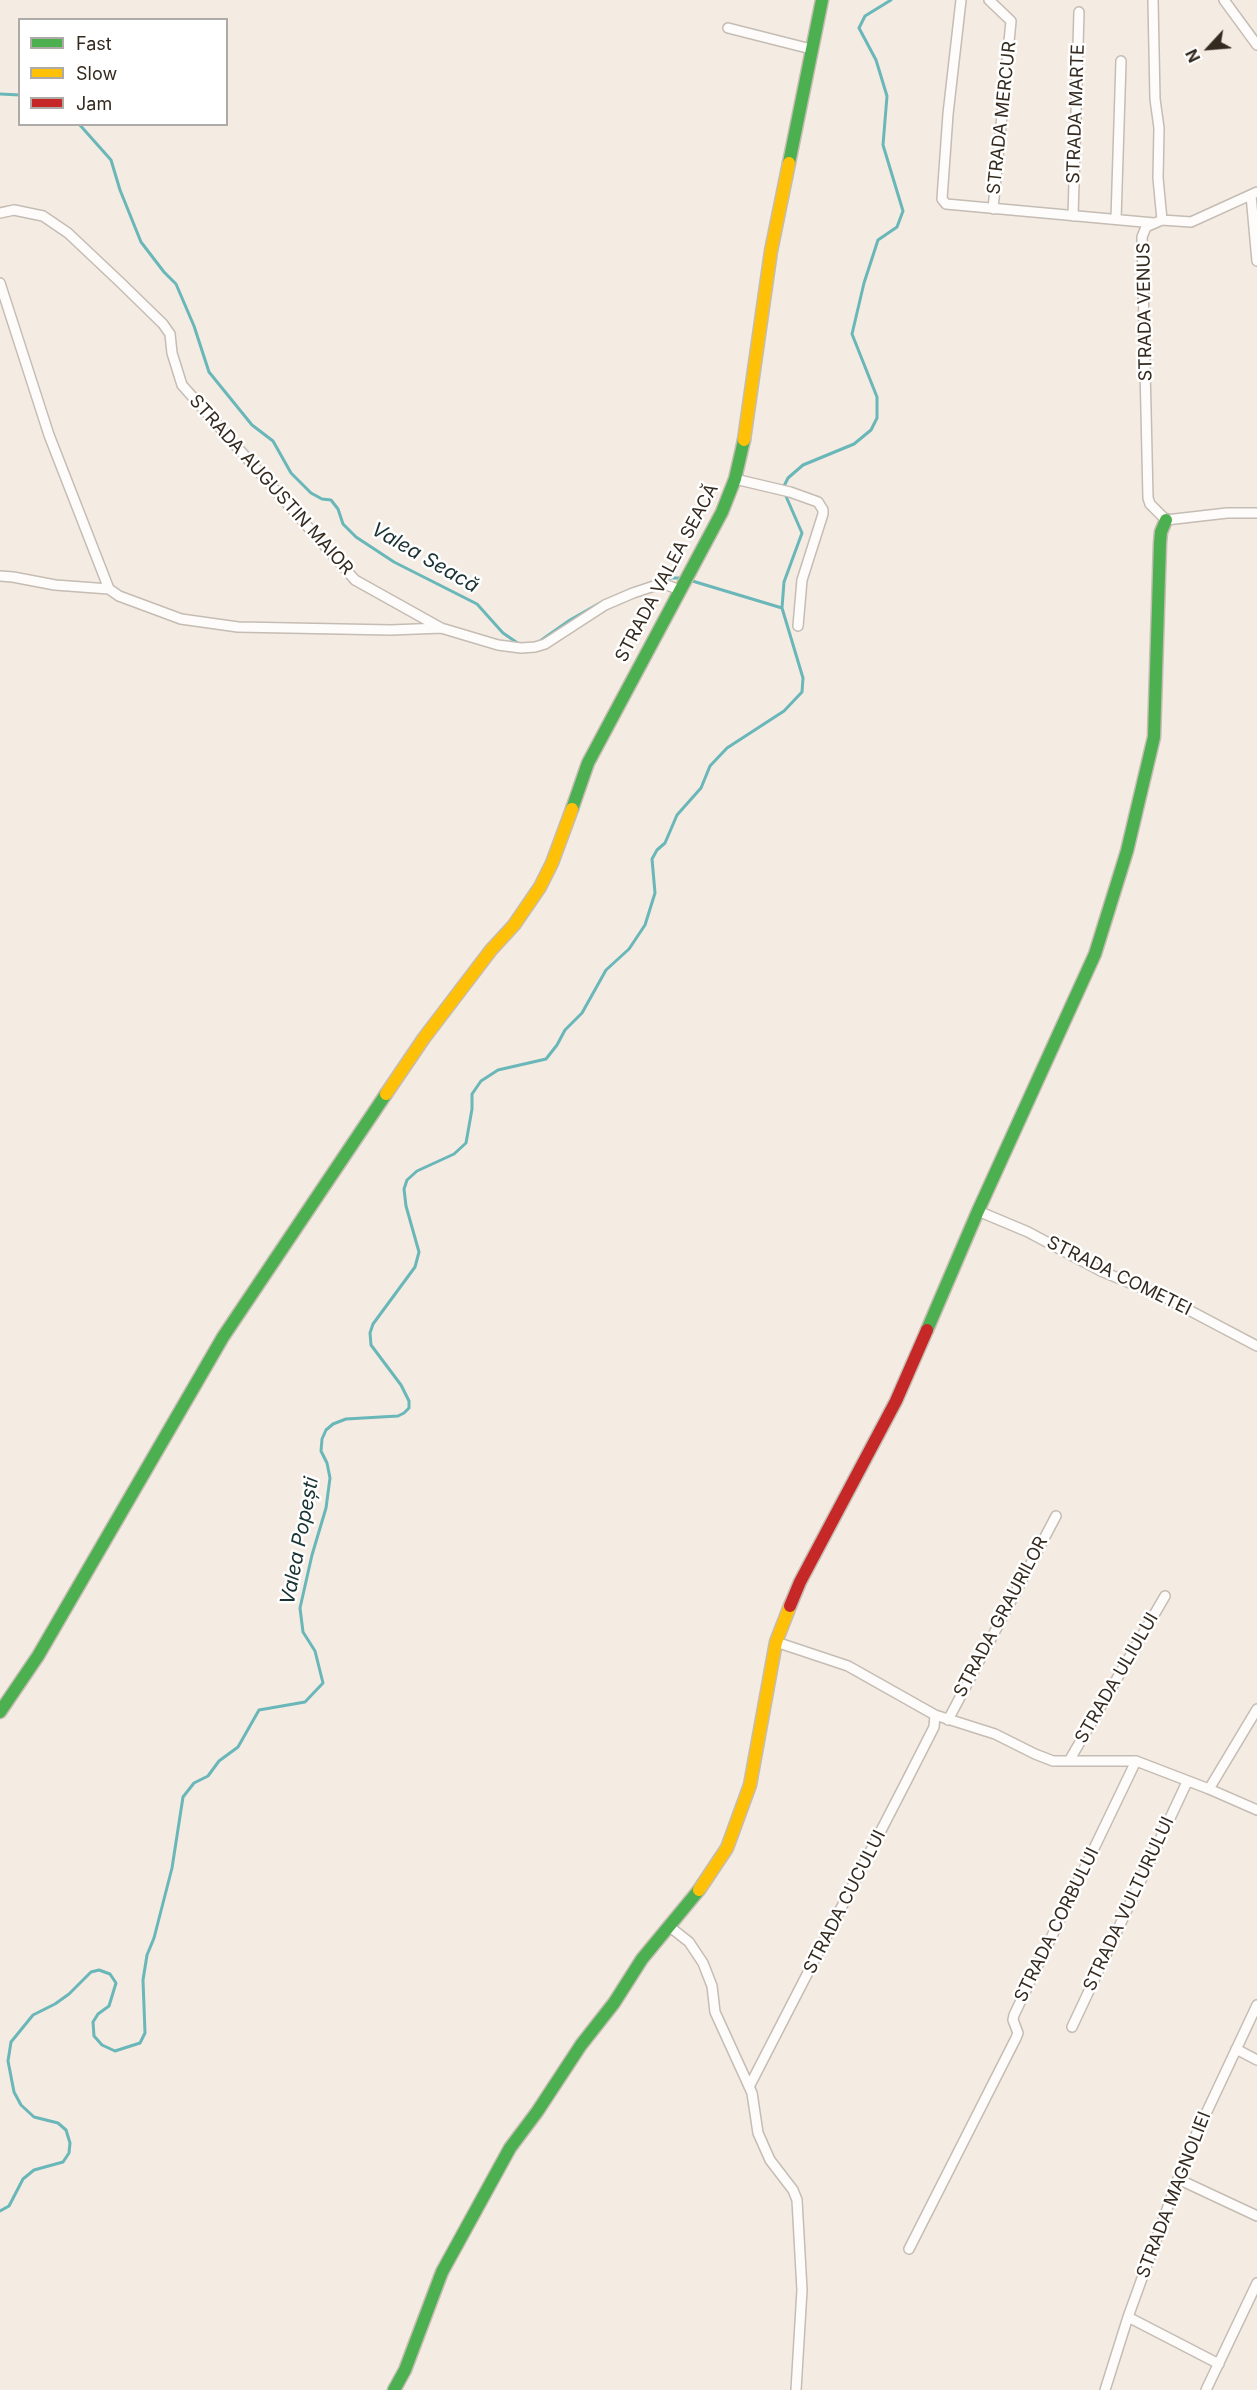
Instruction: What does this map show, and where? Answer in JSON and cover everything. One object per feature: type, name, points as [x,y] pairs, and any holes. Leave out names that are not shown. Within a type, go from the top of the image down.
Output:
[{"type":"street","name":"STRADA VALEA SEACĂ","points":[[0,1712],[38,1656],[223,1337],[385,1095],[467,981],[514,925],[540,887],[558,846],[588,763],[722,512],[735,479],[746,431],[771,251],[822,0]]},
{"type":"street","points":[[961,0],[948,114],[942,199],[946,204],[1073,216],[1191,222],[1254,194],[1257,261]]},
{"type":"street","name":"STRADA MERCUR","points":[[989,0],[1011,21],[993,209]]},
{"type":"street","name":"STRADA VENUS","points":[[1153,0],[1155,99],[1159,128],[1158,221],[1144,230],[1142,237],[1148,498],[1150,504],[1166,520]]},
{"type":"street","points":[[1224,0],[1257,45]]},
{"type":"street","name":"STRADA MARTE","points":[[1073,216],[1079,12]]},
{"type":"street","points":[[728,28],[811,49]]},
{"type":"street","points":[[1116,219],[1121,61]]},
{"type":"street","name":"STRADA AUGUSTIN MAIOR","points":[[0,213],[14,210],[43,216],[68,233],[163,324],[170,334],[172,353],[182,385],[355,580],[441,628]]},
{"type":"street","points":[[0,283],[49,435],[109,589],[118,596],[181,619],[238,627],[391,630],[441,628],[498,645],[521,648],[545,644],[605,606],[633,593],[664,584],[680,588]]},
{"type":"street","points":[[735,479],[790,492],[818,502],[824,514],[802,580],[798,626]]},
{"type":"street","points":[[394,2390],[405,2370],[442,2272],[510,2148],[581,2045],[614,2003],[642,1959],[705,1882],[727,1848],[750,1785],[776,1642],[800,1582],[896,1401],[978,1211],[1095,954],[1127,850],[1154,737],[1160,543],[1161,532],[1166,520],[1227,513],[1257,513]]},
{"type":"street","points":[[0,576],[55,585],[109,589]]},
{"type":"street","name":"STRADA COMETEI","points":[[978,1211],[1036,1236],[1101,1271],[1166,1298],[1257,1346]]},
{"type":"street","name":"STRADA GRAURILOR","points":[[948,1720],[1056,1516]]},
{"type":"street","name":"STRADA ULIULUI","points":[[1069,1761],[1165,1596]]},
{"type":"street","points":[[776,1642],[848,1666],[935,1715],[995,1734],[1044,1757],[1069,1761],[1136,1761],[1257,1810]]},
{"type":"street","points":[[1209,1789],[1257,1709]]},
{"type":"street","name":"STRADA CUCULUI","points":[[749,2087],[934,1727],[935,1715]]},
{"type":"street","name":"STRADA CORBULUI","points":[[909,2249],[1016,2038],[1018,2033],[1013,2020],[1014,2015],[1136,1761]]},
{"type":"street","name":"STRADA VULTURULUI","points":[[1072,2026],[1187,1782]]},
{"type":"street","points":[[670,1927],[689,1942],[703,1963],[712,1986],[715,2012],[749,2087],[758,2133],[774,2167],[793,2190],[799,2211],[802,2290],[796,2390]]},
{"type":"street","name":"STRADA MAGNOLIEI","points":[[1105,2390],[1128,2317],[1187,2154],[1257,2005]]},
{"type":"street","points":[[1236,2049],[1257,2060]]},
{"type":"street","points":[[1178,2178],[1257,2217]]},
{"type":"street","points":[[1206,2390],[1257,2283]]},
{"type":"street","points":[[1128,2317],[1218,2364]]},
{"type":"waterway","name":"Valea Seacă","points":[[783,488],[788,478],[803,465],[854,444],[871,430],[877,418],[877,397],[852,334],[864,283],[878,240],[897,227],[903,211],[883,145],[887,96],[876,60],[859,28],[865,16],[891,0]]},
{"type":"waterway","name":"Valea Seacă","points":[[0,94],[18,95]]},
{"type":"waterway","name":"Valea Seacă","points":[[81,126],[111,160],[120,190],[141,242],[176,284],[194,326],[209,372],[252,425],[273,441],[291,473],[311,493],[322,499],[331,500],[338,509],[343,524],[356,537],[394,562],[477,604],[503,633],[519,644]]},
{"type":"waterway","name":"Valea Popești","points":[[0,2211],[9,2206],[23,2179],[34,2170],[63,2162],[69,2153],[70,2143],[66,2130],[58,2123],[34,2117],[21,2105],[14,2092],[8,2061],[11,2042],[33,2015],[55,2004],[69,1994],[91,1972],[99,1970],[110,1974],[116,1983],[109,2006],[98,2014],[93,2022],[94,2036],[102,2045],[115,2051],[140,2043],[145,2033],[143,1980],[147,1955],[154,1938],[172,1868],[183,1797],[194,1783],[208,1776],[219,1761],[238,1747],[259,1710],[305,1702],[323,1683],[315,1651],[303,1632],[300,1608],[326,1508],[330,1478],[327,1463],[321,1451],[322,1439],[326,1430],[333,1424],[346,1419],[398,1416],[409,1408],[409,1401],[401,1385],[371,1345],[370,1333],[373,1324],[415,1267],[419,1252],[406,1206],[404,1189],[407,1180],[417,1171],[454,1154],[466,1143],[472,1109],[472,1094],[481,1081],[498,1070],[546,1059],[565,1030],[582,1013],[606,970],[629,949],[645,925],[655,893],[652,859],[665,843],[677,815],[701,788],[710,766],[727,748],[784,711],[802,692],[803,678],[782,608],[784,582],[802,533],[785,494]]},
{"type":"waterway","name":"Valea Seacă","points":[[651,583],[668,578],[682,578]]},
{"type":"waterway","name":"Valea Seacă","points":[[689,580],[782,608]]},
{"type":"waterway","name":"Valea Seacă","points":[[540,641],[600,603]]},
{"type":"traffic: fast","points":[[789,163],[822,0]]},
{"type":"traffic: fast","points":[[572,809],[588,763],[722,512],[735,479],[744,440]]},
{"type":"traffic: fast","points":[[927,1330],[978,1211],[1095,954],[1127,851],[1154,737],[1160,543],[1161,532],[1166,520]]},
{"type":"traffic: fast","points":[[0,1712],[38,1656],[223,1337],[386,1094]]},
{"type":"traffic: fast","points":[[394,2390],[405,2370],[442,2272],[510,2148],[581,2045],[614,2003],[642,1959],[699,1890]]},
{"type":"traffic: slow","points":[[744,440],[771,251],[789,163]]},
{"type":"traffic: slow","points":[[386,1094],[424,1038],[491,950],[514,925],[540,887],[552,863],[572,809]]},
{"type":"traffic: slow","points":[[699,1890],[727,1848],[750,1785],[776,1642],[790,1606]]},
{"type":"traffic: jam","points":[[790,1606],[800,1582],[896,1401],[927,1330]]}]
